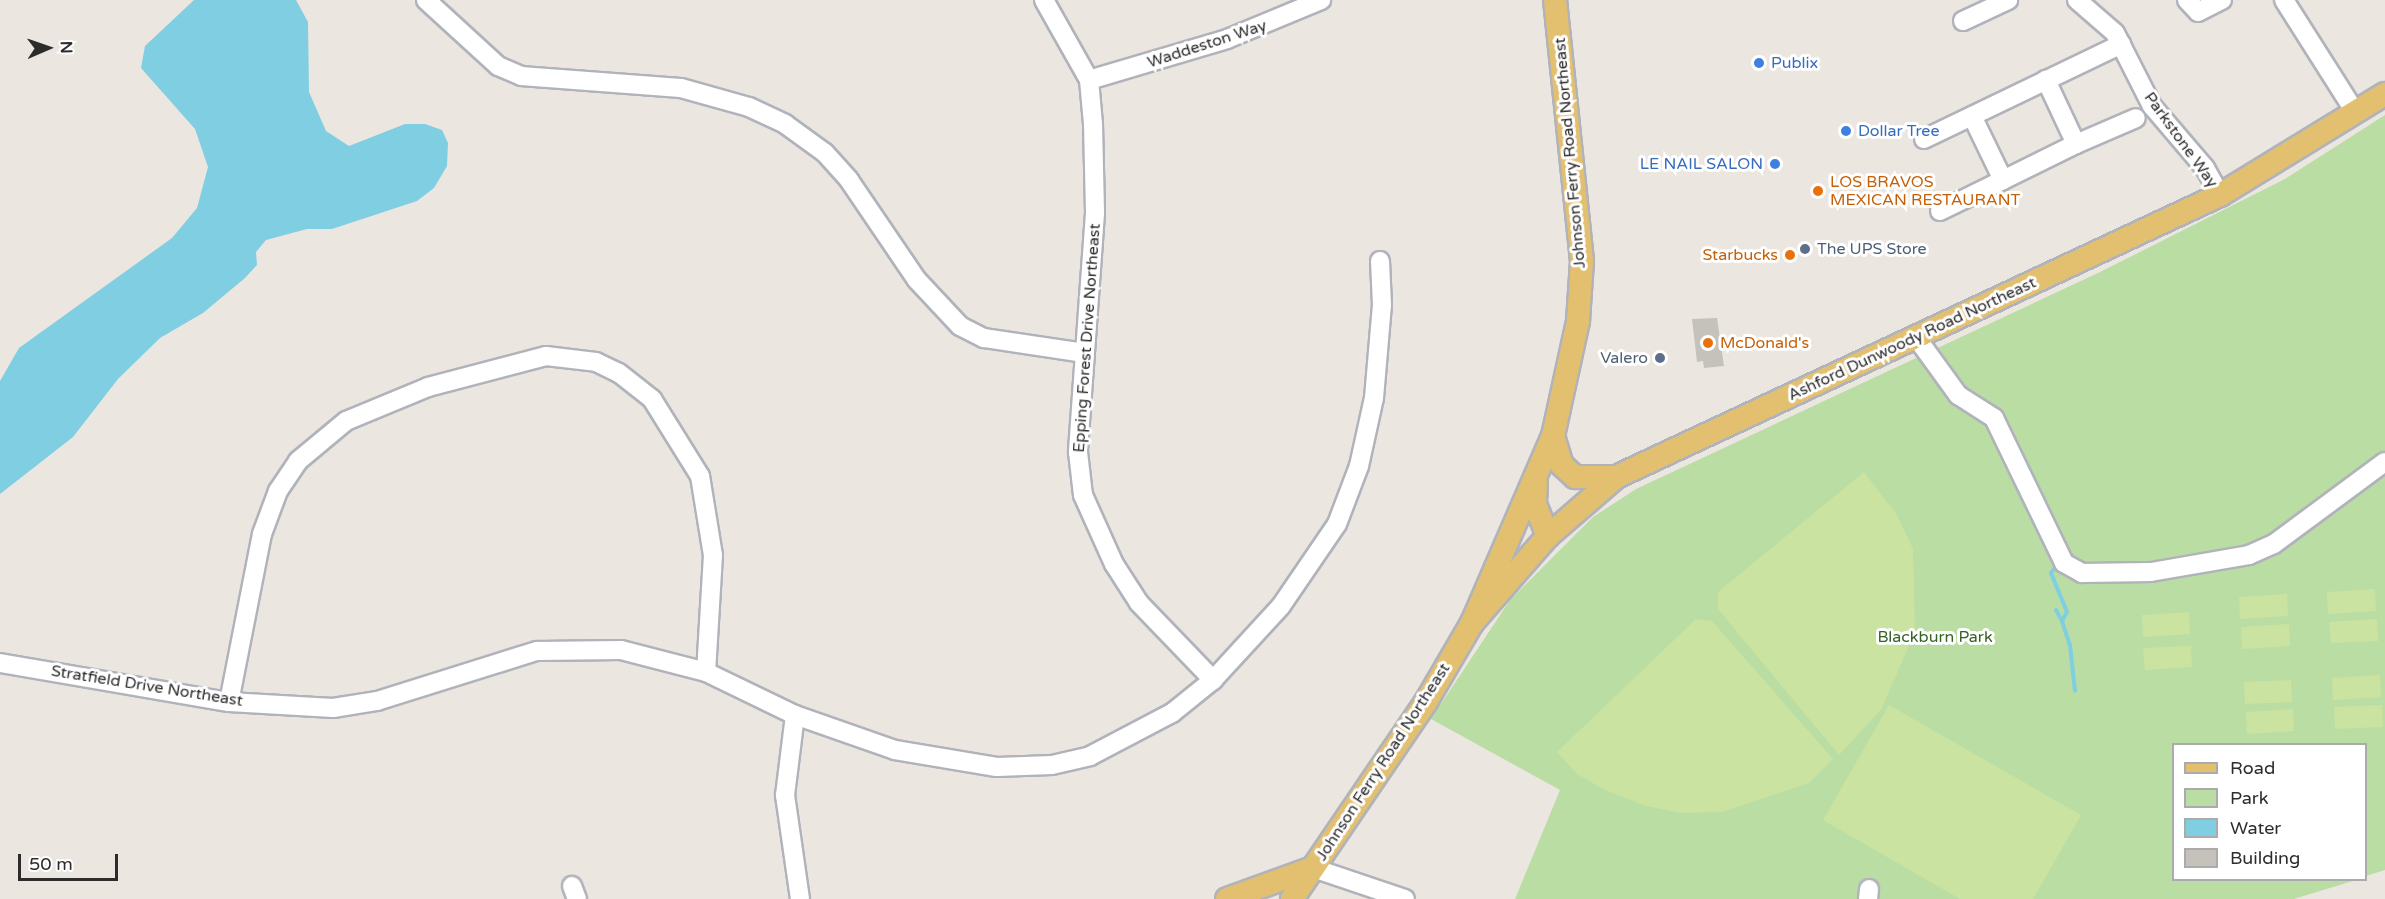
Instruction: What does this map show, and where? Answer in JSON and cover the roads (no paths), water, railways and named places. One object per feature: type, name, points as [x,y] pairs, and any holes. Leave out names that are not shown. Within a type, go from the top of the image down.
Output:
[{"type":"main road","name":"Johnson Ferry Road Northeast","points":[[1292,899],[1427,700],[1472,623],[1536,480],[1553,436],[1578,321],[1582,261],[1555,0]]},
{"type":"main road","name":"Ashford Dunwoody Road Northeast","points":[[1472,623],[1548,536],[1616,477],[2220,195],[2385,94]]},
{"type":"main road","points":[[1553,436],[1562,465],[1575,477],[1616,477]]},
{"type":"main road","points":[[1536,480],[1535,504],[1548,536]]},
{"type":"main road","points":[[1237,898],[1313,868]]},
{"type":"street","points":[[426,0],[498,66],[521,76],[681,88],[749,107],[785,124],[825,153],[849,180],[917,280],[960,326],[984,338],[1084,353]]},
{"type":"street","name":"Epping Forest Drive Northeast","points":[[1044,0],[1089,80],[1095,213],[1078,452],[1083,495],[1096,529],[1139,603],[1213,680]]},
{"type":"street","name":"Waddeston Way","points":[[1089,80],[1227,39],[1321,0]]},
{"type":"street","points":[[1963,21],[2008,0]]},
{"type":"street","name":"Parkstone Way","points":[[2077,0],[2115,33],[2152,106],[2205,168],[2220,195]]},
{"type":"street","points":[[2187,0],[2198,12],[2222,0]]},
{"type":"street","points":[[2284,0],[2355,112]]},
{"type":"street","points":[[1924,139],[2121,44]]},
{"type":"street","points":[[2046,80],[2076,144]]},
{"type":"street","points":[[1972,116],[2003,180]]},
{"type":"street","points":[[1940,211],[2076,144],[2136,118]]},
{"type":"street","name":"Stratfield Drive Northeast","points":[[0,663],[229,702],[333,708],[377,701],[537,651],[577,648],[659,656],[706,672],[795,715],[895,750],[942,761],[997,767],[1052,765],[1090,756],[1133,737],[1213,680],[1281,606],[1337,524],[1359,465],[1374,398],[1383,304],[1380,261]]},
{"type":"street","points":[[1916,337],[1958,395],[1994,418],[2064,563],[2082,573],[2151,572],[2248,555],[2274,544],[2385,462]]},
{"type":"street","points":[[229,702],[262,534],[278,491],[298,461],[346,421],[428,387],[546,356],[596,362],[619,373],[652,399],[700,476],[713,555],[706,672]]},
{"type":"street","points":[[795,715],[785,795],[800,899]]},
{"type":"street","points":[[1313,868],[1404,899]]},
{"type":"water","points":[[194,0],[296,0],[308,22],[309,92],[326,131],[349,146],[405,124],[425,124],[442,130],[448,143],[447,166],[434,188],[417,201],[332,229],[307,229],[266,240],[256,252],[257,265],[245,278],[203,313],[160,338],[118,379],[73,437],[0,494],[0,381],[19,348],[172,238],[197,208],[208,167],[195,129],[141,68],[145,46]]},
{"type":"waterway","points":[[2054,569],[2051,573],[2067,612],[2062,621],[2070,645],[2075,691]]},
{"type":"waterway","points":[[2056,610],[2062,621]]},
{"type":"place","name":"Publix","points":[[1759,63]]},
{"type":"place","name":"Dollar Tree","points":[[1846,131]]},
{"type":"place","name":"LE NAIL SALON","points":[[1775,164]]},
{"type":"place","name":"LOS BRAVOS MEXICAN RESTAURANT","points":[[1818,191]]},
{"type":"place","name":"The UPS Store","points":[[1805,249]]},
{"type":"place","name":"Starbucks","points":[[1790,255]]},
{"type":"place","name":"McDonald's","points":[[1708,343]]},
{"type":"place","name":"Valero","points":[[1660,358]]},
{"type":"park label","name":"Blackburn Park","points":[[1935,637]]}]
